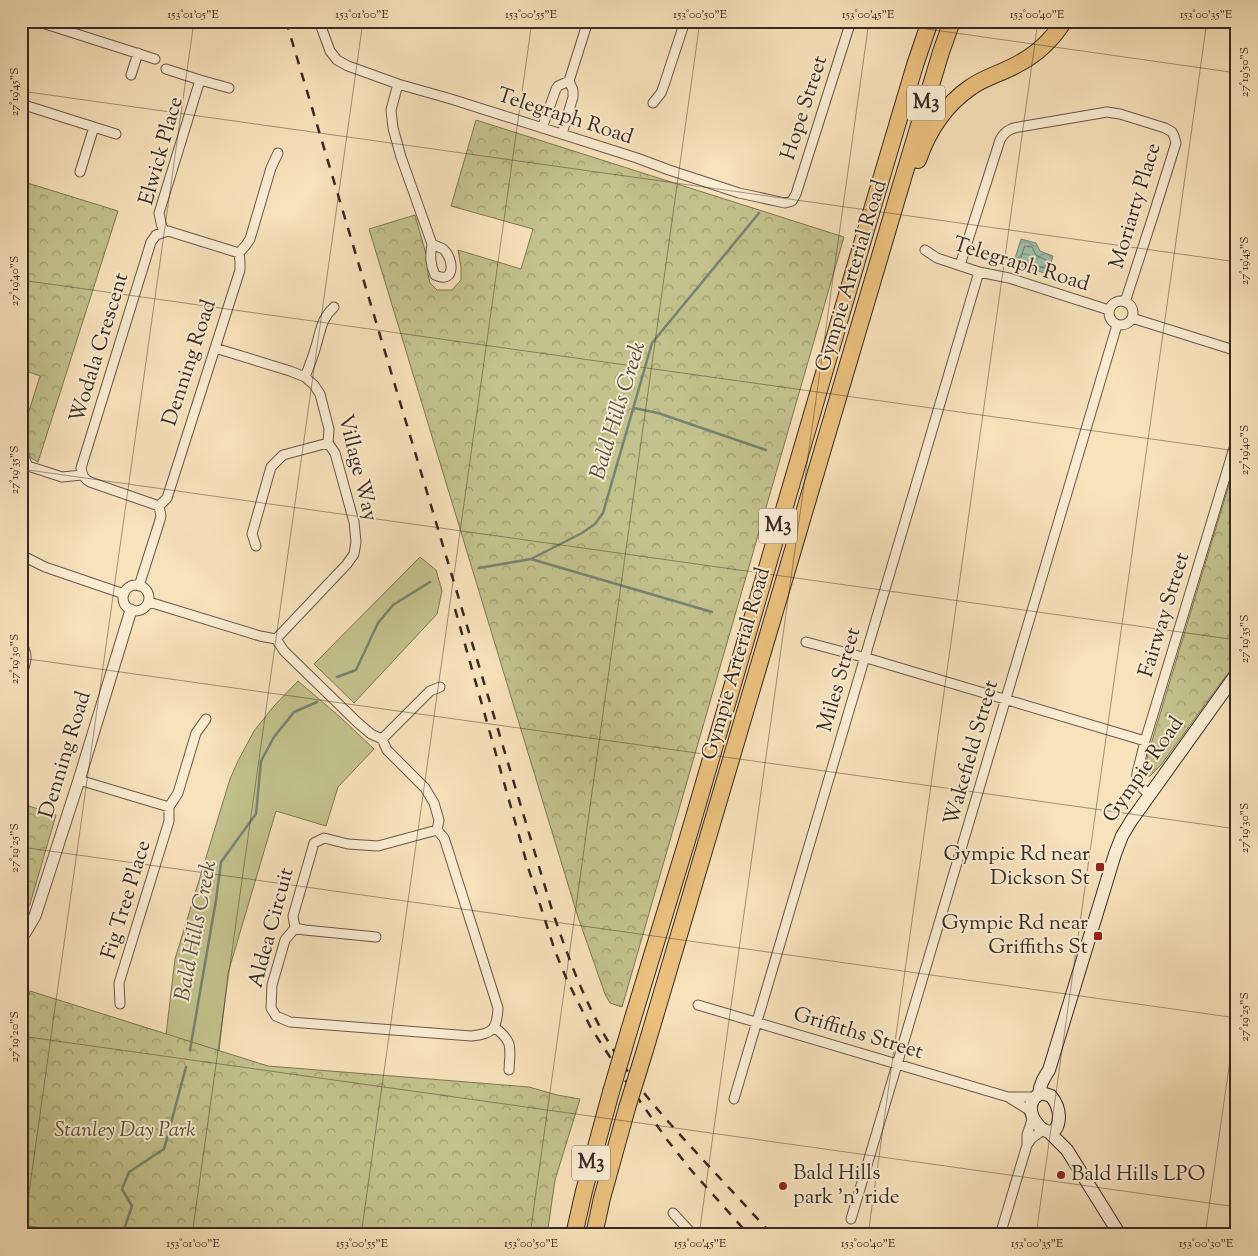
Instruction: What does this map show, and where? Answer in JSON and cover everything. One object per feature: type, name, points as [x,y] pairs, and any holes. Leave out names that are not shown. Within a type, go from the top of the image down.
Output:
[{"type":"highway","name":"Gympie Arterial Road","points":[[574,1235],[584,1191],[629,1031],[868,222],[930,21]]},
{"type":"highway","name":"Gympie Arterial Road","points":[[594,1235],[602,1198],[627,1108],[901,185],[952,21]]},
{"type":"highway","points":[[901,185],[915,170],[927,139],[947,108],[972,86],[1016,66],[1030,57],[1044,46],[1064,21]]},
{"type":"main road","name":"Gympie Road","points":[[1041,1096],[1040,1087],[1049,1070],[1115,854],[1125,829],[1237,673]]},
{"type":"main road","points":[[1050,1128],[1058,1108],[1053,1098],[1041,1096],[1031,1106],[1038,1126],[1050,1128],[1067,1150],[1120,1235]]},
{"type":"street","points":[[36,21],[155,59]]},
{"type":"street","name":"Telegraph Road","points":[[319,21],[327,46],[333,56],[348,66],[398,84],[562,134],[739,193],[781,203],[789,203]]},
{"type":"street","points":[[542,128],[556,89],[568,81],[588,21]]},
{"type":"street","points":[[653,103],[664,86],[685,21]]},
{"type":"street","name":"Hope Street","points":[[789,203],[796,194],[851,21]]},
{"type":"street","points":[[131,75],[138,54]]},
{"type":"street","name":"Elwick Place","points":[[166,69],[229,88]]},
{"type":"street","name":"Elwick Place","points":[[164,232],[159,213],[200,80]]},
{"type":"street","points":[[562,134],[573,97],[573,90],[568,81]]},
{"type":"street","points":[[398,84],[391,110],[393,128],[401,157],[432,244]]},
{"type":"street","points":[[21,104],[116,134]]},
{"type":"street","name":"Moriarty Place","points":[[960,265],[1000,140],[1005,132],[1014,128],[1107,112],[1116,113],[1165,128],[1172,132],[1176,143],[1125,302]]},
{"type":"street","points":[[80,172],[94,127]]},
{"type":"street","name":"Denning Road","points":[[139,586],[160,520],[159,506],[167,498],[240,270],[239,253],[250,239],[271,168],[278,153]]},
{"type":"street","points":[[164,232],[171,231],[239,253]]},
{"type":"street","name":"Wodala Crescent","points":[[82,475],[81,468],[151,242],[156,235],[164,232]]},
{"type":"street","name":"Telegraph Road","points":[[925,250],[937,258],[980,272],[1009,278],[1109,310]]},
{"type":"street","name":"Miles Street","points":[[734,1099],[980,272]]},
{"type":"street","points":[[1121,301],[1125,302],[1132,310],[1132,318],[1124,325],[1117,325],[1110,317],[1109,310],[1114,304],[1121,301]]},
{"type":"street","points":[[214,348],[305,377],[322,322],[326,314],[334,307]]},
{"type":"street","points":[[1132,318],[1237,351]]},
{"type":"street","name":"Wakefield Street","points":[[851,1219],[1117,325]]},
{"type":"street","name":"Village Way","points":[[276,639],[347,564],[354,554],[356,542],[354,522],[335,453],[328,443],[328,430],[320,394],[314,384],[305,377]]},
{"type":"street","name":"Fairway Street","points":[[1150,794],[1139,786],[1136,780],[1137,773],[1203,548],[1237,442]]},
{"type":"street","points":[[256,546],[252,534],[272,467],[283,455],[328,443]]},
{"type":"street","points":[[21,451],[28,466],[62,477],[82,475],[90,482],[159,506]]},
{"type":"street","points":[[21,556],[45,567],[124,594]]},
{"type":"street","points":[[132,586],[139,586],[146,590],[149,602],[144,609],[131,610],[124,601],[124,594],[132,586]]},
{"type":"street","points":[[149,602],[260,636],[276,639],[284,651],[357,722],[371,734],[382,739],[388,750],[425,788],[434,802],[439,820],[437,830],[444,838],[498,1008],[498,1020],[494,1027],[504,1034],[510,1044],[509,1070]]},
{"type":"street","name":"Denning Road","points":[[21,937],[35,916],[131,610]]},
{"type":"street","points":[[806,642],[1145,741]]},
{"type":"street","points":[[21,644],[27,655],[21,677]]},
{"type":"street","points":[[382,739],[430,691],[440,687]]},
{"type":"street","name":"Fig Tree Place","points":[[120,1004],[119,983],[169,821],[169,807],[178,792],[196,733],[206,719]]},
{"type":"street","points":[[79,780],[169,807]]},
{"type":"street","name":"Aldea Circuit","points":[[437,830],[378,846],[348,844],[324,838],[314,843],[293,916],[296,928],[290,932],[285,940],[272,985],[271,1008],[276,1016],[290,1022],[471,1036],[483,1035],[494,1027]]},
{"type":"street","points":[[296,928],[376,937]]},
{"type":"street","name":"Griffiths Street","points":[[698,1005],[1008,1097],[1041,1096]]},
{"type":"street","name":"Griffiths Street","points":[[1008,1097],[1033,1115]]},
{"type":"street","points":[[1000,1235],[1027,1145],[1027,1135],[1033,1115]]},
{"type":"street","points":[[1027,1145],[1032,1138],[1050,1128]]},
{"type":"street","points":[[673,1213],[693,1235]]},
{"type":"green space","points":[[476,120],[844,237],[622,1007],[610,1003],[605,994],[577,914],[369,229],[415,215],[428,261],[430,283],[437,290],[452,290],[461,280],[458,250],[521,269],[533,229],[451,206]]},
{"type":"green space","points":[[21,181],[118,211],[38,462],[31,458],[21,434],[21,416],[29,411],[40,376],[21,369]]},
{"type":"green space","points":[[1237,458],[1237,664],[1225,677],[1161,765],[1150,776],[1147,776],[1143,771]]},
{"type":"green space","points":[[420,557],[436,570],[442,591],[437,614],[354,703],[314,664]]},
{"type":"green space","points":[[298,681],[374,749],[338,787],[326,826],[276,811],[228,973],[219,1051],[166,1035],[175,959],[230,779],[254,731],[274,706]]},
{"type":"green space","points":[[21,777],[28,785],[23,804],[56,815],[30,904],[21,922]]},
{"type":"green space","name":"Stanley Day Park","points":[[30,991],[268,1066],[529,1087],[580,1099],[555,1180],[547,1235],[21,1235],[21,1020]]},
{"type":"water","points":[[1021,239],[1036,243],[1040,251],[1053,256],[1051,263],[1055,264],[1051,275],[1018,265],[1014,262]]},
{"type":"waterway","name":"Bald Hills Creek","points":[[479,568],[531,559],[582,533],[595,524],[603,513],[652,343],[759,213]]},
{"type":"waterway","points":[[634,408],[658,413],[766,450]]},
{"type":"waterway","points":[[531,559],[712,612]]},
{"type":"waterway","name":"Bald Hills Creek","points":[[337,677],[356,670],[378,623],[393,605],[430,582]]},
{"type":"waterway","name":"Bald Hills Creek","points":[[190,1050],[221,862],[256,814],[261,761],[274,737],[294,712],[317,702]]},
{"type":"waterway","name":"Bald Hills Creek","points":[[122,1235],[132,1206],[122,1189],[129,1172],[164,1149],[186,1067]]},
{"type":"railway","points":[[286,21],[552,910],[578,980],[602,1030],[621,1062],[643,1092],[772,1235]]},
{"type":"railway","points":[[455,609],[527,864],[555,951],[567,980],[591,1028],[668,1141],[691,1170],[749,1235]]},
{"type":"place","name":"Gympie Rd near Dickson St","points":[[1100,867]]},
{"type":"place","name":"Gympie Rd near Griffiths St","points":[[1098,936]]},
{"type":"place","name":"Bald Hills LPO","points":[[1061,1175]]},
{"type":"place","name":"Bald Hills park 'n' ride","points":[[783,1186]]}]
